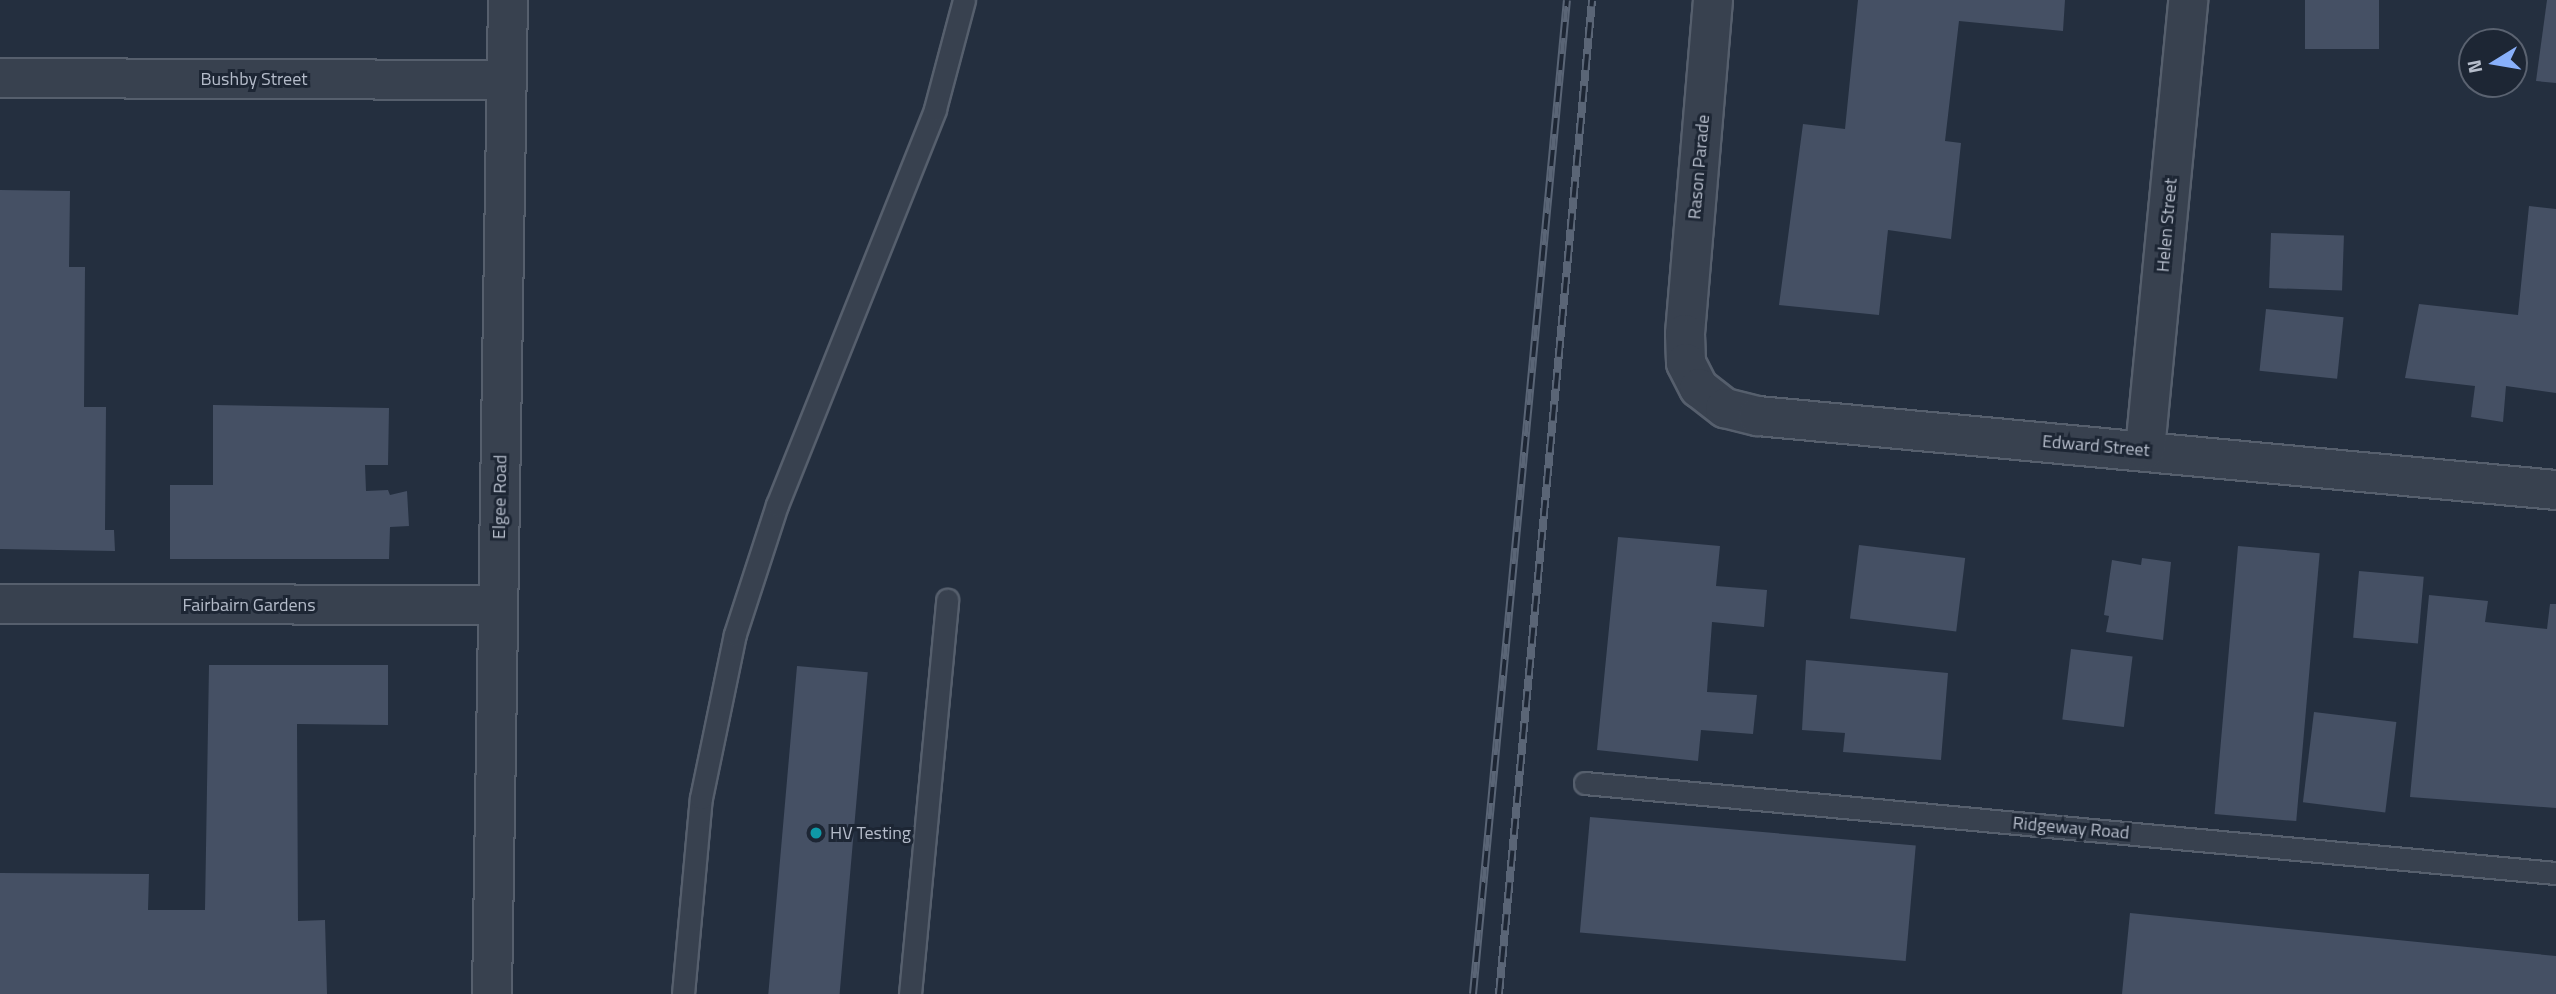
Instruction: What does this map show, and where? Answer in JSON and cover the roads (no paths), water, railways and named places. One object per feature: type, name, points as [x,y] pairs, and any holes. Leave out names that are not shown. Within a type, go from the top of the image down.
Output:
[{"type":"street","name":"Elgee Road","points":[[492,994],[508,0]]},
{"type":"street","name":"Rason Parade","points":[[1685,334],[1713,0]]},
{"type":"street","name":"Helen Street","points":[[2145,450],[2189,0]]},
{"type":"street","name":"Bushby Street","points":[[0,78],[507,80]]},
{"type":"street","name":"Edward Street","points":[[1685,334],[1686,363],[1699,388],[1725,408],[1758,416],[2556,490]]},
{"type":"street","name":"Fairbairn Gardens","points":[[0,604],[498,605]]},
{"type":"lane","points":[[683,994],[701,798],[735,634],[777,505],[935,109],[964,0]]},
{"type":"lane","points":[[910,994],[947,600]]},
{"type":"lane","name":"Ridgeway Road","points":[[1585,783],[2556,873]]},
{"type":"railway","points":[[1473,994],[1567,0]]},
{"type":"railway","points":[[1499,994],[1592,0]]},
{"type":"place","name":"HV Testing","points":[[816,833]]}]
